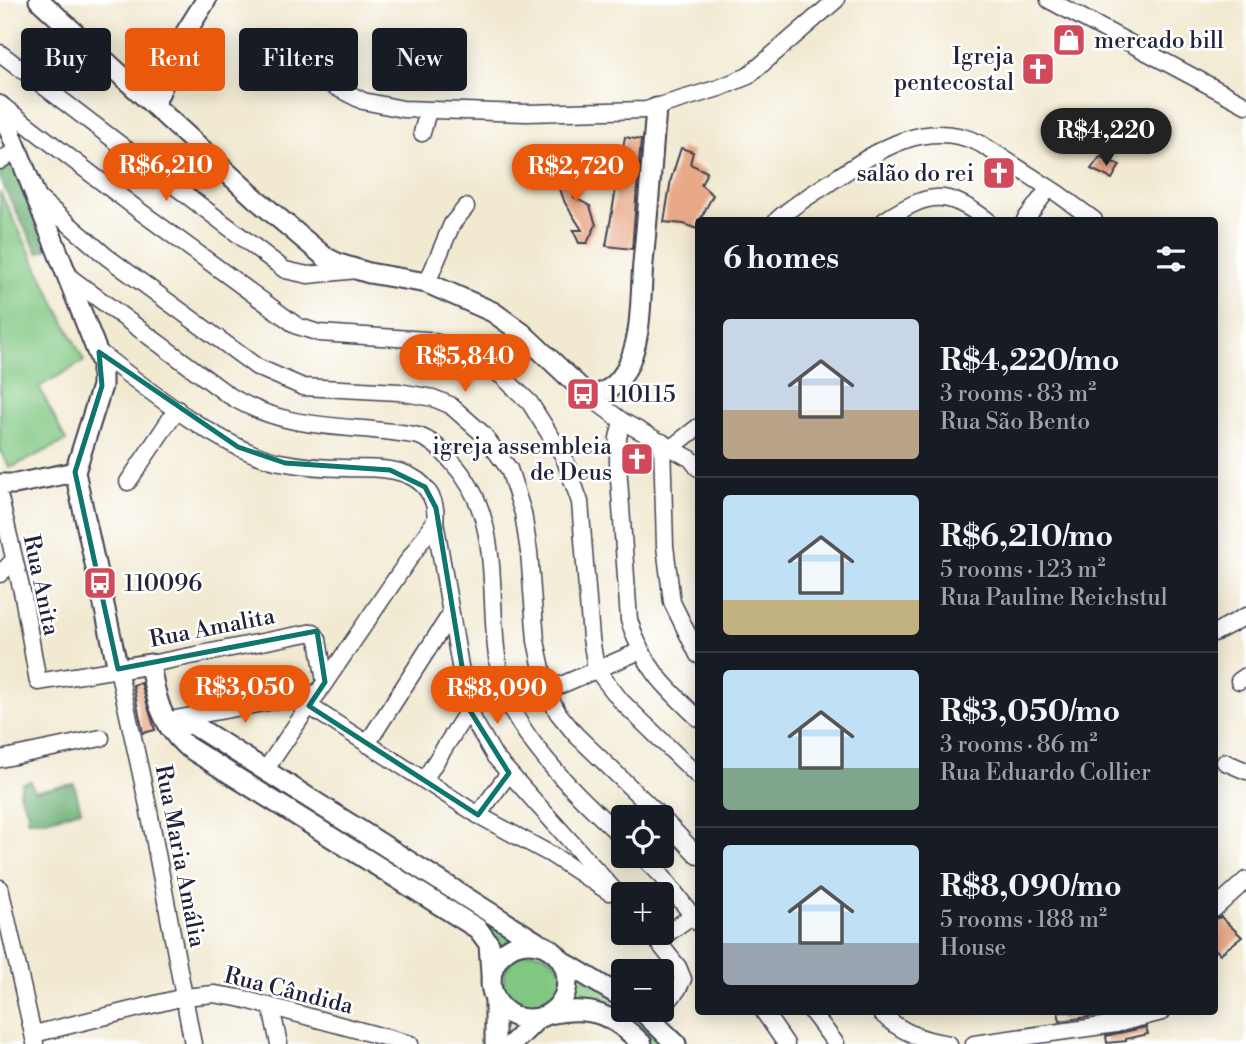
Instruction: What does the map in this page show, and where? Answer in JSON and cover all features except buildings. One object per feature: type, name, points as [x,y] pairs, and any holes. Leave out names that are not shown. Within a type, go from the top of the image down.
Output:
[{"type":"street","points":[[39,0],[311,246],[331,260],[357,270],[427,283],[499,316],[622,421],[695,460]]},
{"type":"street","points":[[154,105],[186,32],[206,0]]},
{"type":"street","points":[[343,91],[363,101],[382,106],[428,111],[527,113],[638,111],[656,108],[748,76],[836,0]]},
{"type":"street","points":[[1049,0],[1246,105]]},
{"type":"street","points":[[0,53],[285,270],[308,275],[357,270]]},
{"type":"street","points":[[0,105],[8,155],[36,196],[99,352],[103,371],[102,386],[75,472],[15,484],[0,484]]},
{"type":"street","points":[[0,105],[297,326],[319,333],[439,343],[471,353],[517,389],[556,441],[580,502],[596,669],[621,701],[695,773]]},
{"type":"street","points":[[597,402],[625,372],[636,341],[656,108]]},
{"type":"street","points":[[422,133],[428,111]]},
{"type":"street","points":[[781,217],[869,157],[900,141],[922,134],[969,138],[996,152],[1090,217]]},
{"type":"street","points":[[1027,217],[1049,188]]},
{"type":"street","points":[[36,196],[107,257],[194,318],[257,367],[303,387],[425,396],[450,405],[468,420],[503,458],[519,496],[528,542],[538,658],[547,692],[558,713],[576,735],[648,805]]},
{"type":"street","points":[[891,217],[927,199],[944,197],[968,206],[983,217]]},
{"type":"street","points":[[427,283],[452,224],[466,207]]},
{"type":"street","points":[[68,276],[252,409],[299,424],[419,436],[434,443],[443,452],[469,481],[485,521],[491,564],[493,624],[499,676],[510,707],[542,754],[611,826]]},
{"type":"street","points":[[99,352],[177,409],[234,445],[274,460],[317,467],[390,470],[412,477],[425,487],[436,508],[435,521],[450,615],[469,709],[488,746],[509,773],[611,888]]},
{"type":"street","points":[[128,482],[177,409]]},
{"type":"street","points":[[622,421],[618,438],[618,464],[627,609],[640,651],[656,676],[695,715]]},
{"type":"street","points":[[666,445],[695,429]]},
{"type":"street","points":[[666,445],[664,546],[672,602],[695,649]]},
{"type":"street","name":"Rua Maria Amália","points":[[75,472],[148,806],[193,1044]]},
{"type":"street","name":"Rua Anita","points":[[0,498],[38,682],[118,669]]},
{"type":"street","points":[[266,769],[435,521]]},
{"type":"street","points":[[0,574],[14,560]]},
{"type":"street","points":[[368,744],[450,615]]},
{"type":"street","points":[[1218,631],[1246,616]]},
{"type":"street","name":"Rua Amalita","points":[[118,669],[314,632],[318,642],[317,694]]},
{"type":"street","points":[[510,707],[640,651]]},
{"type":"street","points":[[150,664],[156,700],[168,723],[186,746],[478,929],[489,944],[491,987],[502,1009],[524,1019],[570,1009],[590,1010],[611,1018],[642,1044]]},
{"type":"street","points":[[168,723],[317,694]]},
{"type":"street","points":[[317,694],[368,744],[478,815],[552,855],[611,893]]},
{"type":"street","points":[[424,779],[469,709]]},
{"type":"street","points":[[168,723],[192,724],[538,943]]},
{"type":"street","points":[[0,759],[101,738]]},
{"type":"street","points":[[1225,762],[1246,771]]},
{"type":"street","points":[[478,815],[509,773]]},
{"type":"street","points":[[674,831],[695,853]]},
{"type":"street","points":[[552,855],[564,835]]},
{"type":"street","points":[[654,868],[695,919],[674,928]]},
{"type":"street","points":[[1218,905],[1246,880]]},
{"type":"street","points":[[0,888],[35,1039]]},
{"type":"street","points":[[491,974],[499,957],[507,949],[527,942],[538,943],[547,946],[562,961],[611,991]]},
{"type":"street","points":[[660,945],[672,959]]},
{"type":"street","points":[[512,1044],[557,1007],[567,989],[566,970],[562,961]]},
{"type":"street","points":[[674,962],[683,979],[674,992]]},
{"type":"street","name":"Rua Cândida","points":[[35,1039],[184,997],[215,994],[410,1044]]},
{"type":"street","points":[[495,999],[495,1044]]},
{"type":"street","points":[[271,1007],[279,1044]]},
{"type":"street","points":[[766,1015],[786,1044]]},
{"type":"street","points":[[814,1015],[836,1044]]},
{"type":"street","points":[[884,1015],[906,1032],[949,1044]]},
{"type":"street","points":[[974,1044],[1116,1024],[1150,1015]]},
{"type":"street","points":[[654,1022],[676,1044]]},
{"type":"highlighted area","points":[[99,352],[238,447],[285,463],[390,470],[425,487],[436,508],[469,709],[509,773],[478,815],[309,706],[325,682],[317,631],[118,669],[75,472],[102,386]]},
{"type":"green space","points":[[13,160],[47,250],[38,253],[0,180],[0,168]]},
{"type":"green space","points":[[0,192],[84,361],[39,387],[66,441],[10,468],[0,451]]},
{"type":"green space","points":[[179,727],[524,939],[511,944],[495,956],[495,946],[178,730]]},
{"type":"green space","points":[[31,781],[34,791],[74,784],[81,810],[46,820],[27,820],[28,812],[19,794],[22,783]]},
{"type":"green space","points":[[533,952],[550,957],[558,965],[563,982],[558,999],[550,1007],[533,1012],[516,1007],[508,999],[503,982],[508,965],[516,957]]},
{"type":"green space","points":[[569,968],[611,994],[611,1022],[647,1022],[669,1044],[650,1044],[565,1004],[570,982]]},
{"type":"place","name":"mercado bill","points":[[1069,40]]},
{"type":"place","name":"Igreja pentecostal","points":[[1038,69]]},
{"type":"place","name":"salão do rei","points":[[999,173]]},
{"type":"place","name":"110115","points":[[583,394]]},
{"type":"place","name":"igreja assembleia de Deus","points":[[637,459]]},
{"type":"place","name":"110096","points":[[100,583]]}]
